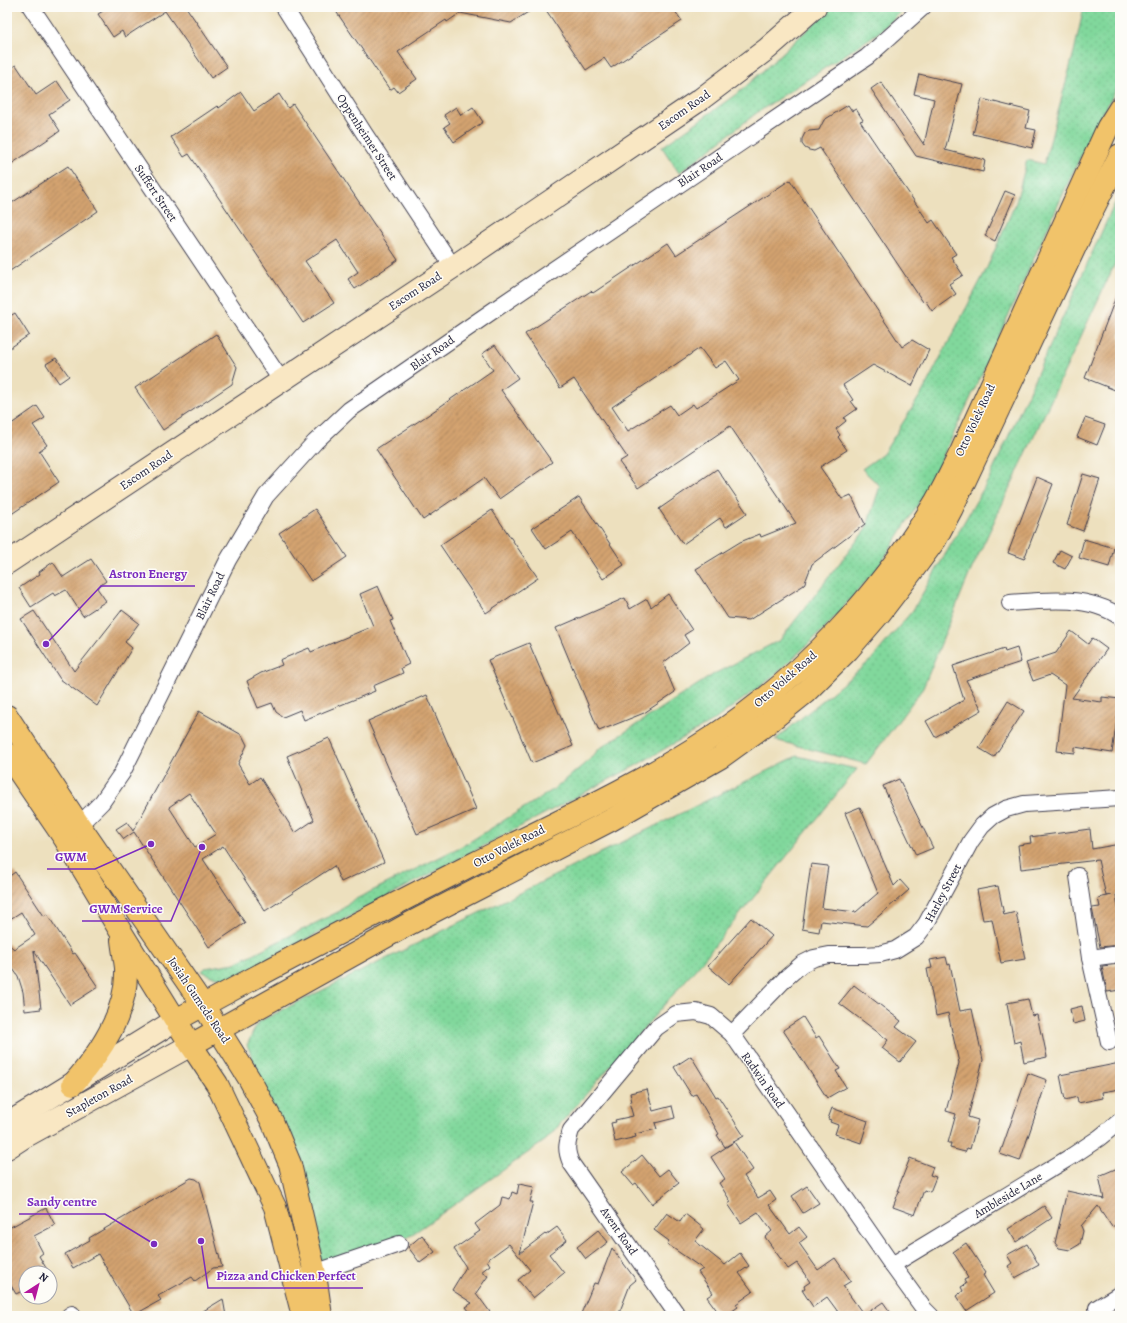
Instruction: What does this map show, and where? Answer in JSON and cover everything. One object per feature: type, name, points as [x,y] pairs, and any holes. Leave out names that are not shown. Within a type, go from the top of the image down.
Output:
[{"type":"main road","name":"Otto Volek Road","points":[[176,1020],[398,902],[597,802],[665,765],[712,736],[759,703],[798,670],[867,598],[898,558],[937,499],[961,452],[1108,127],[1120,108]]},
{"type":"main road","name":"Otto Volek Road","points":[[191,1045],[405,926],[611,820],[676,783],[721,757],[764,726],[805,693],[848,650],[880,613],[935,540],[952,508],[1089,217],[1120,155]]},
{"type":"main road","name":"Josiah Gumede Road","points":[[7,716],[79,825],[203,1005],[254,1087],[272,1122],[290,1164],[315,1274],[321,1316]]},
{"type":"main road","points":[[7,754],[65,839],[191,1045],[217,1084],[276,1207],[303,1316]]},
{"type":"main road","points":[[73,1084],[101,1048],[116,1021],[124,991],[126,968],[121,932]]},
{"type":"street","name":"Suffert Street","points":[[31,7],[281,380]]},
{"type":"street","name":"Oppenheimer Street","points":[[284,7],[452,267]]},
{"type":"street","name":"Escom Road","points":[[7,563],[452,267],[701,99],[767,49],[815,7]]},
{"type":"street","name":"Blair Road","points":[[79,825],[102,802],[122,773],[228,560],[266,496],[315,442],[349,410],[866,57],[923,7]]},
{"type":"street","points":[[1010,603],[1028,601],[1079,601],[1109,609],[1120,617]]},
{"type":"street","name":"Harley Street","points":[[732,1034],[787,977],[802,964],[814,958],[829,954],[880,954],[895,950],[916,937],[926,924],[970,841],[982,826],[993,816],[1006,808],[1024,804],[1120,798]]},
{"type":"street","points":[[1078,876],[1090,958],[1109,1042]]},
{"type":"street","points":[[1090,958],[1120,954]]},
{"type":"street","name":"Radwin Road","points":[[567,1144],[571,1130],[656,1028],[676,1014],[696,1012],[711,1016],[732,1034],[892,1265],[924,1309],[931,1316]]},
{"type":"street","name":"Stapleton Road","points":[[7,1124],[176,1020]]},
{"type":"street","name":"Stapleton Road","points":[[7,1148],[24,1137],[191,1045]]},
{"type":"street","name":"Ambleside Lane","points":[[892,1265],[1072,1156],[1099,1138],[1120,1121]]},
{"type":"street","name":"Avent Road","points":[[567,1144],[566,1153],[571,1163],[678,1316]]},
{"type":"street","points":[[294,1279],[315,1274],[387,1247],[399,1244]]},
{"type":"street","points":[[1097,1308],[1120,1294]]},
{"type":"green space","points":[[832,7],[906,7],[881,31],[758,112],[679,173],[662,147],[742,90]]},
{"type":"green space","points":[[1084,7],[1120,7],[1120,83],[1073,172],[988,361],[927,490],[878,568],[823,630],[773,677],[716,719],[637,765],[231,979],[211,976],[202,971],[205,968],[235,963],[340,911],[352,901],[466,844],[556,788],[589,760],[599,749],[714,674],[780,640],[866,529],[880,486],[862,469],[883,454],[923,391],[986,270],[1016,202],[1027,160],[1044,164],[1074,52]]},
{"type":"green space","points":[[1120,196],[1120,253],[968,577],[923,688],[866,764],[775,740],[871,660],[913,610],[989,479],[1114,205]]},
{"type":"green space","points":[[797,756],[857,769],[700,964],[546,1140],[404,1240],[317,1263],[294,1159],[247,1045],[258,1022]]},
{"type":"building","points":[[110,7],[186,7],[227,67],[211,78],[165,11],[125,37],[122,31],[113,37],[98,14]]},
{"type":"building","points":[[333,7],[536,7],[511,23],[460,13],[447,22],[446,20],[398,52],[417,79],[398,92],[394,87],[390,90]]},
{"type":"building","points":[[544,7],[672,7],[682,21],[611,68],[604,58],[586,70]]},
{"type":"building","points":[[16,65],[36,95],[57,81],[70,100],[49,114],[60,131],[7,167],[7,70]]},
{"type":"building","points":[[919,74],[962,84],[945,150],[985,160],[983,172],[916,156],[871,89],[881,82],[924,145],[934,99],[914,94]]},
{"type":"building","points":[[241,92],[254,111],[279,94],[288,108],[293,104],[398,260],[355,289],[348,279],[358,272],[337,240],[305,261],[334,303],[303,323],[189,154],[184,157],[171,137],[217,106],[219,108]]},
{"type":"building","points":[[982,99],[1030,111],[1026,128],[1036,130],[1032,148],[973,134]]},
{"type":"building","points":[[848,105],[852,111],[856,109],[863,120],[860,121],[929,223],[933,220],[956,254],[951,257],[963,275],[949,284],[956,294],[932,311],[925,300],[923,302],[820,148],[814,151],[809,150],[802,144],[802,139],[805,133],[819,130],[824,120]]},
{"type":"building","points":[[456,107],[461,115],[473,107],[483,122],[454,142],[444,127],[450,123],[444,115]]},
{"type":"building","points":[[68,166],[98,211],[7,273],[7,206]]},
{"type":"building","points":[[790,180],[902,347],[912,340],[929,350],[912,386],[873,365],[843,385],[857,409],[844,418],[846,421],[836,429],[840,435],[838,437],[847,450],[820,467],[842,499],[851,495],[865,524],[812,564],[804,585],[749,620],[728,618],[696,569],[740,542],[760,534],[761,537],[796,523],[730,426],[638,488],[619,462],[627,457],[574,379],[560,388],[525,334],[591,291],[593,293],[668,243],[676,255]],"holes":[[[700,348],[715,368],[726,361],[739,380],[696,408],[693,404],[677,415],[670,405],[628,431],[612,407]]]},
{"type":"building","points":[[1005,191],[1015,195],[995,241],[985,236]]},
{"type":"building","points":[[1120,289],[1120,392],[1085,378]]},
{"type":"building","points":[[15,313],[29,335],[7,350],[7,318]]},
{"type":"building","points":[[216,334],[237,367],[232,384],[163,430],[135,388]]},
{"type":"building","points":[[495,345],[518,378],[501,390],[552,462],[499,499],[484,478],[423,520],[376,449],[493,370],[482,354]]},
{"type":"building","points":[[56,358],[69,376],[59,383],[46,364]]},
{"type":"building","points":[[37,406],[45,418],[33,425],[47,445],[39,451],[59,482],[7,517],[7,427]]},
{"type":"building","points":[[1085,418],[1105,425],[1097,445],[1077,437]]},
{"type":"building","points":[[717,469],[747,513],[726,527],[720,518],[683,544],[659,509]]},
{"type":"building","points":[[1083,474],[1100,479],[1083,531],[1067,525]]},
{"type":"building","points":[[1037,477],[1053,484],[1024,559],[1008,553]]},
{"type":"building","points":[[579,497],[624,565],[603,579],[572,532],[546,549],[532,528]]},
{"type":"building","points":[[315,509],[347,557],[311,581],[279,533]]},
{"type":"building","points":[[492,510],[538,578],[486,613],[440,545]]},
{"type":"building","points":[[1084,539],[1114,548],[1109,567],[1079,558]]},
{"type":"building","points":[[1060,550],[1072,556],[1065,569],[1053,563]]},
{"type":"building","points":[[91,559],[106,581],[97,588],[106,601],[83,616],[66,590],[55,596],[53,593],[31,607],[19,588],[40,574],[39,572],[53,562],[63,577]]},
{"type":"building","points":[[378,586],[393,620],[390,621],[409,664],[401,668],[403,673],[373,686],[375,691],[304,720],[300,710],[283,717],[276,712],[272,703],[258,708],[247,681],[261,673],[282,665],[280,660],[309,648],[311,652],[373,626],[360,594]]},
{"type":"building","points":[[668,594],[692,630],[684,635],[689,643],[663,663],[675,692],[644,713],[599,731],[556,628],[625,598],[630,609],[647,599],[651,607]]},
{"type":"building","points":[[122,610],[139,623],[125,642],[132,648],[97,706],[60,679],[21,619],[34,611],[74,671]]},
{"type":"building","points":[[1071,631],[1088,644],[1092,638],[1107,649],[1072,698],[1102,702],[1102,697],[1120,699],[1112,753],[1075,747],[1075,753],[1057,751],[1065,685],[1050,675],[1033,681],[1026,663],[1056,653]]},
{"type":"building","points":[[529,643],[573,746],[532,763],[488,660]]},
{"type":"building","points":[[1017,648],[1021,662],[966,680],[982,710],[935,737],[926,721],[964,700],[953,666],[1004,649],[1005,652]]},
{"type":"building","points":[[427,695],[476,809],[417,834],[368,721]]},
{"type":"building","points":[[1008,701],[1024,711],[994,757],[979,748]]},
{"type":"building","points":[[199,711],[242,735],[247,745],[238,764],[250,784],[260,777],[295,833],[314,820],[287,756],[329,738],[384,862],[341,882],[334,866],[265,911],[223,846],[203,859],[245,923],[209,947],[134,832],[124,839],[116,829],[127,822],[133,831]],"holes":[[[189,793],[216,834],[195,847],[169,807]]]},
{"type":"building","points":[[899,779],[933,848],[916,855],[883,786]]},
{"type":"building","points":[[860,807],[894,886],[900,880],[909,890],[867,926],[821,921],[819,932],[802,929],[811,864],[828,866],[822,908],[856,912],[878,893],[845,813]]},
{"type":"building","points":[[1090,829],[1092,849],[1120,844],[1120,894],[1116,895],[1120,917],[1120,945],[1100,947],[1092,908],[1100,907],[1098,898],[1112,895],[1106,896],[1098,860],[1021,869],[1018,845],[1031,843],[1030,837]]},
{"type":"building","points":[[15,872],[44,916],[47,914],[73,954],[75,953],[98,987],[70,1005],[34,951],[41,1009],[25,1011],[23,992],[18,976],[7,964],[7,943],[14,949],[35,935],[21,912],[7,921],[7,878]]},
{"type":"building","points":[[998,886],[1004,915],[1016,912],[1025,959],[1001,963],[992,919],[983,920],[977,890]]},
{"type":"building","points":[[751,918],[772,936],[729,984],[708,966]]},
{"type":"building","points":[[946,957],[948,965],[950,964],[960,1011],[972,1009],[983,1060],[968,1117],[978,1120],[970,1149],[967,1148],[965,1152],[950,1148],[951,1143],[948,1143],[956,1114],[946,1111],[959,1063],[948,1013],[936,1016],[927,969],[932,968],[930,960]]},
{"type":"building","points":[[1120,964],[1120,990],[1107,992],[1102,966]]},
{"type":"building","points":[[854,985],[901,1021],[896,1027],[916,1042],[900,1062],[882,1048],[888,1040],[839,1003]]},
{"type":"building","points":[[1028,999],[1032,1016],[1037,1015],[1047,1057],[1024,1062],[1020,1041],[1014,1043],[1007,1003]]},
{"type":"building","points":[[1082,1006],[1085,1021],[1073,1024],[1070,1009]]},
{"type":"building","points":[[803,1017],[816,1038],[819,1036],[840,1069],[836,1071],[846,1087],[827,1098],[783,1030]]},
{"type":"building","points":[[691,1056],[716,1097],[718,1096],[744,1136],[725,1147],[717,1135],[719,1134],[696,1094],[692,1096],[674,1067]]},
{"type":"building","points":[[1120,1063],[1120,1089],[1102,1092],[1103,1098],[1078,1103],[1077,1097],[1065,1100],[1060,1075]]},
{"type":"building","points":[[1028,1073],[1047,1080],[1020,1161],[1000,1154]]},
{"type":"building","points":[[647,1089],[653,1111],[672,1106],[675,1118],[655,1123],[657,1129],[635,1134],[636,1137],[615,1142],[611,1123],[616,1122],[615,1120],[633,1116],[629,1102],[632,1102],[630,1093]]},
{"type":"building","points":[[832,1108],[868,1121],[861,1143],[835,1134],[838,1125],[830,1122],[831,1120],[828,1119]]},
{"type":"building","points":[[734,1142],[753,1170],[744,1176],[758,1198],[770,1191],[776,1200],[769,1205],[790,1234],[799,1227],[807,1237],[799,1243],[818,1270],[835,1258],[851,1281],[843,1286],[864,1315],[883,1302],[893,1316],[841,1316],[827,1297],[813,1307],[802,1290],[805,1288],[804,1286],[810,1282],[797,1263],[788,1269],[765,1237],[772,1231],[758,1212],[741,1223],[728,1204],[731,1202],[719,1183],[725,1179],[711,1157]]},
{"type":"building","points":[[642,1155],[659,1176],[668,1169],[679,1183],[652,1204],[636,1183],[633,1185],[622,1172]]},
{"type":"building","points":[[910,1158],[933,1167],[930,1175],[936,1177],[930,1192],[924,1190],[915,1215],[893,1207],[899,1191],[897,1191]]},
{"type":"building","points":[[1120,1167],[1120,1222],[1112,1227],[1098,1206],[1081,1226],[1083,1231],[1080,1244],[1070,1250],[1059,1248],[1055,1243],[1067,1191],[1104,1199],[1099,1176]]},
{"type":"building","points":[[191,1178],[200,1182],[222,1267],[213,1268],[195,1281],[192,1277],[158,1296],[161,1300],[134,1315],[98,1254],[73,1268],[65,1254],[90,1240],[89,1238]]},
{"type":"building","points":[[519,1184],[534,1187],[530,1202],[533,1202],[520,1253],[557,1227],[567,1240],[549,1254],[564,1273],[533,1298],[518,1280],[530,1270],[509,1244],[487,1260],[490,1265],[481,1272],[488,1276],[476,1293],[493,1316],[487,1313],[482,1316],[473,1316],[466,1307],[472,1303],[452,1290],[466,1267],[454,1249],[480,1231],[475,1224],[500,1205],[502,1197],[510,1199],[512,1192],[517,1194]]},
{"type":"building","points":[[807,1186],[819,1203],[803,1213],[792,1196]]},
{"type":"building","points":[[1044,1206],[1052,1218],[1016,1242],[1008,1229]]},
{"type":"building","points":[[46,1208],[55,1225],[34,1236],[43,1253],[39,1256],[44,1265],[18,1265],[18,1293],[16,1294],[7,1279],[7,1229]]},
{"type":"building","points":[[667,1213],[680,1222],[685,1214],[704,1229],[695,1241],[725,1265],[740,1253],[749,1266],[739,1273],[753,1292],[736,1304],[738,1307],[725,1316],[721,1316],[707,1297],[713,1293],[698,1272],[703,1269],[667,1244],[669,1241],[654,1230]]},
{"type":"building","points":[[598,1230],[608,1242],[586,1259],[577,1247]]},
{"type":"building","points":[[422,1235],[435,1252],[420,1263],[408,1247]]},
{"type":"building","points":[[966,1243],[986,1273],[983,1275],[994,1293],[966,1311],[956,1296],[963,1291],[961,1287],[966,1284],[964,1280],[968,1278],[965,1273],[966,1272],[953,1252]]},
{"type":"building","points":[[1027,1244],[1039,1265],[1015,1278],[1008,1266],[1012,1263],[1007,1255]]},
{"type":"building","points":[[612,1248],[636,1280],[630,1285],[618,1316],[580,1316],[594,1283],[598,1284]]},
{"type":"building","points":[[223,1299],[226,1316],[195,1316]]},
{"type":"place","name":"Astron Energy","points":[[46,644]]},
{"type":"place","name":"GWM","points":[[151,844]]},
{"type":"place","name":"GWM Service","points":[[202,847]]},
{"type":"place","name":"Pizza and Chicken Perfect","points":[[201,1241]]},
{"type":"place","name":"Sandy centre","points":[[154,1244]]}]
